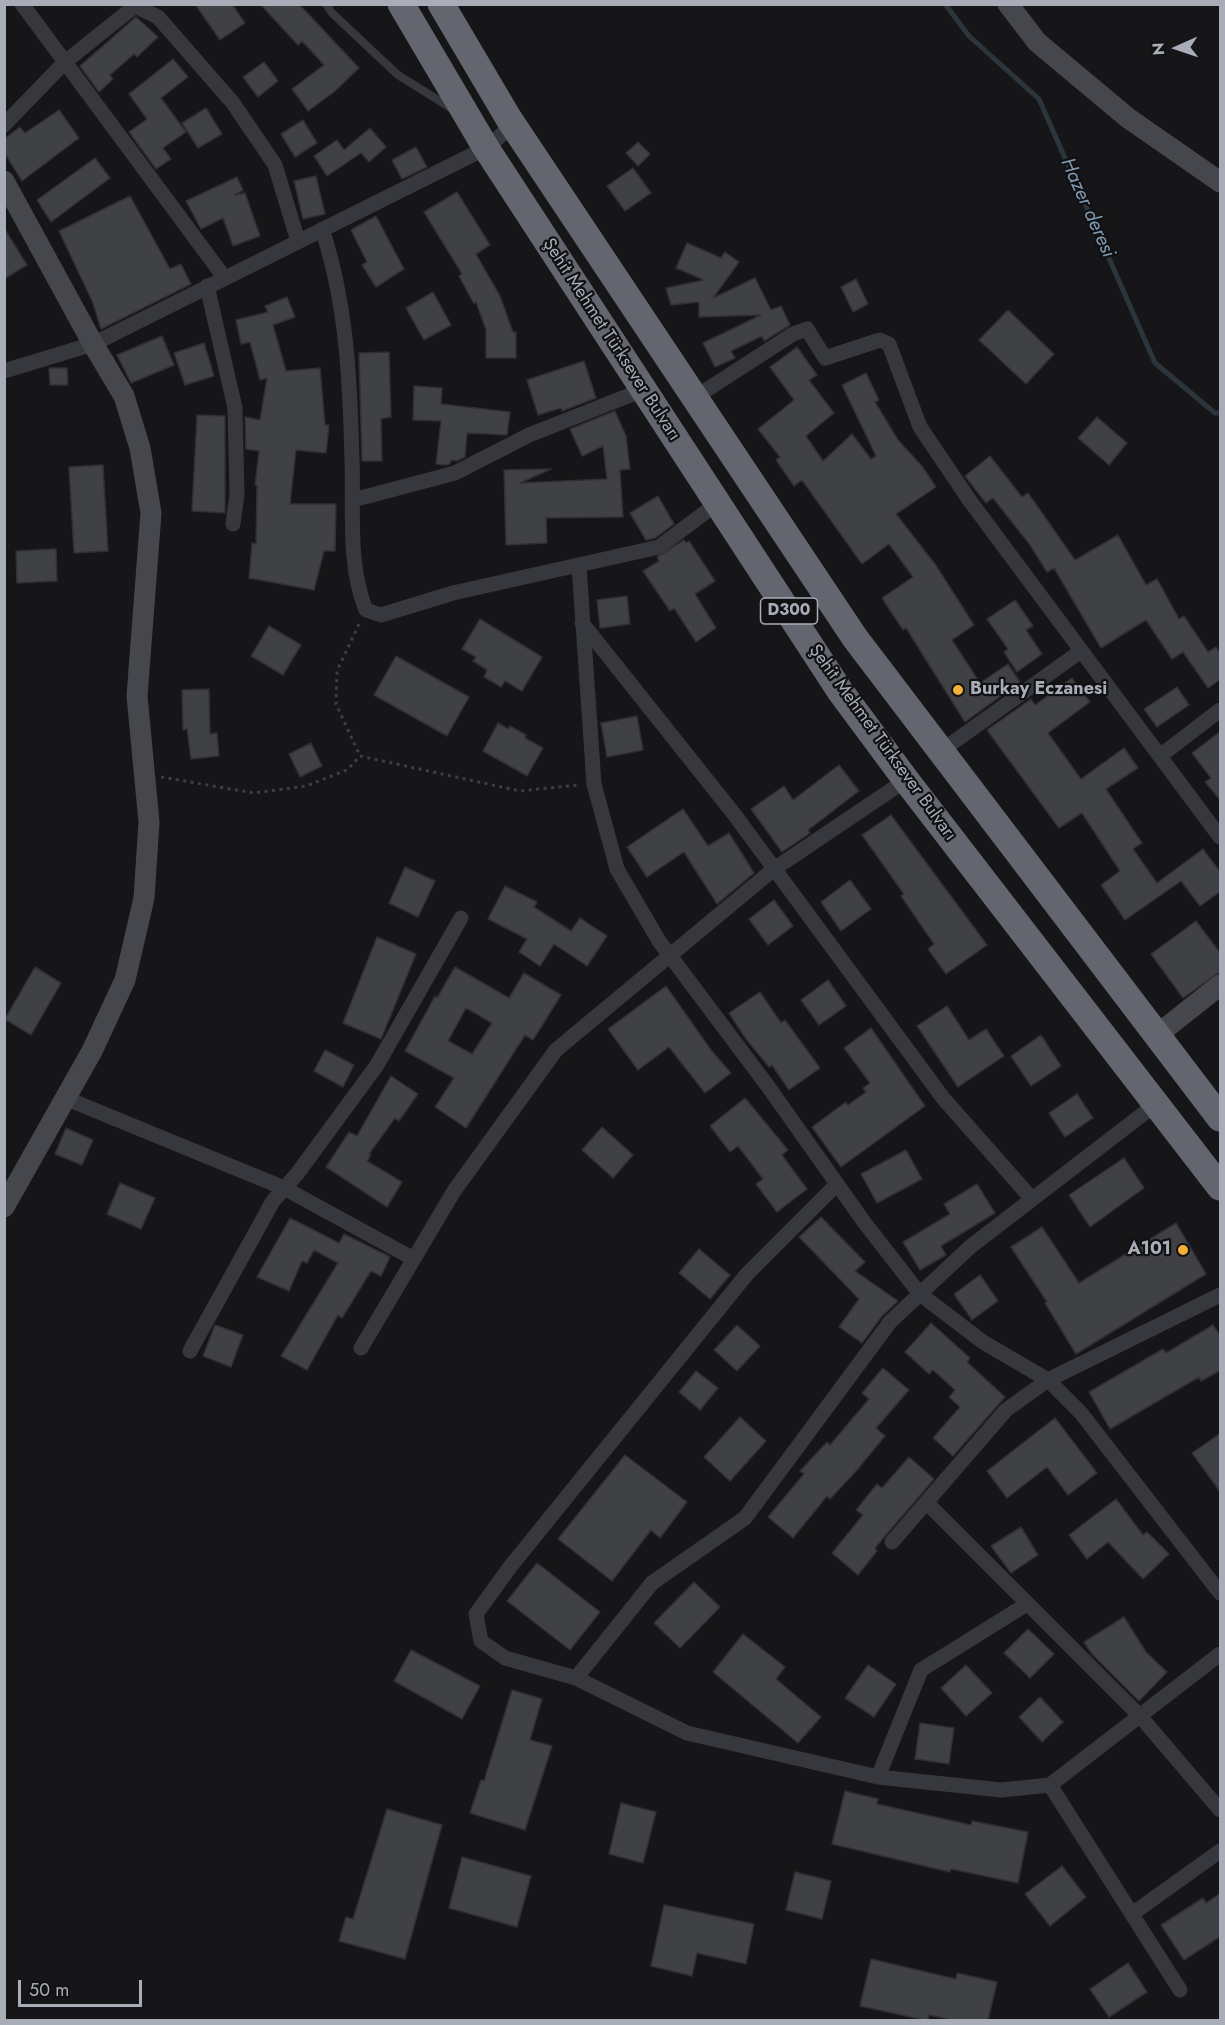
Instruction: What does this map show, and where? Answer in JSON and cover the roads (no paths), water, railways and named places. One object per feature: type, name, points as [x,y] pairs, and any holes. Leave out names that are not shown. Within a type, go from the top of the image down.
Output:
[{"type":"highway","name":"Şehit Mehmet Türksever Bulvarı","points":[[401,4],[486,148],[643,390],[719,502],[840,691],[906,780],[1221,1186]]},
{"type":"highway","name":"Şehit Mehmet Türksever Bulvarı","points":[[441,4],[513,125],[855,638],[1221,1118]]},
{"type":"street","points":[[22,4],[224,277]]},
{"type":"street","points":[[1008,4],[1037,42],[1128,118],[1221,182]]},
{"type":"street","points":[[4,125],[65,62],[135,6],[158,17],[233,103],[275,165],[298,241]]},
{"type":"street","points":[[4,371],[93,344],[486,148],[513,125]]},
{"type":"street","points":[[4,181],[124,396],[140,448],[151,513],[137,696],[149,822],[144,898],[125,980],[92,1051],[4,1207]]},
{"type":"street","points":[[322,229],[334,266],[345,325],[354,565],[358,590],[366,610],[381,615],[453,592],[659,547],[719,502]]},
{"type":"street","points":[[207,286],[235,408],[237,494],[233,524]]},
{"type":"street","points":[[694,398],[793,334],[807,329],[825,358],[880,340],[889,344],[920,427],[970,501],[1221,837]]},
{"type":"street","points":[[352,500],[455,473],[529,435],[643,390]]},
{"type":"street","points":[[579,566],[594,784],[617,869],[669,954],[920,1294],[983,1342],[1048,1380],[1081,1413],[1221,1593]]},
{"type":"street","points":[[582,623],[774,869],[943,1098],[1032,1198]]},
{"type":"street","points":[[941,751],[1081,651]]},
{"type":"street","points":[[1160,756],[1221,710]]},
{"type":"street","points":[[361,1348],[412,1258],[454,1191],[550,1057],[571,1036],[623,996],[669,954],[774,869],[906,780]]},
{"type":"street","points":[[190,1351],[273,1201],[297,1174],[377,1065],[461,918]]},
{"type":"street","points":[[1157,1035],[1221,985]]},
{"type":"street","points":[[66,1098],[284,1188],[412,1258]]},
{"type":"street","points":[[576,1678],[652,1583],[745,1518],[890,1322],[969,1247],[1156,1104]]},
{"type":"street","points":[[837,1184],[747,1274],[510,1567],[476,1614],[481,1641],[505,1658],[576,1678],[687,1733],[879,1777],[1001,1790],[1050,1785],[1221,1654]]},
{"type":"street","points":[[892,1542],[1006,1410],[1048,1380],[1221,1295]]},
{"type":"street","points":[[926,1502],[1140,1716],[1221,1810]]},
{"type":"street","points":[[879,1777],[921,1670],[1026,1604]]},
{"type":"street","points":[[1050,1785],[1180,1990]]},
{"type":"street","points":[[1132,1914],[1221,1851]]},
{"type":"lane","points":[[326,4],[332,13],[398,75],[468,119]]},
{"type":"waterway","name":"Hazer deresi","points":[[945,4],[969,36],[1039,99],[1155,363],[1215,413],[1220,413]]},
{"type":"place","name":"Burkay Eczanesi","points":[[958,690]]},
{"type":"place","name":"A101","points":[[1183,1250]]}]
